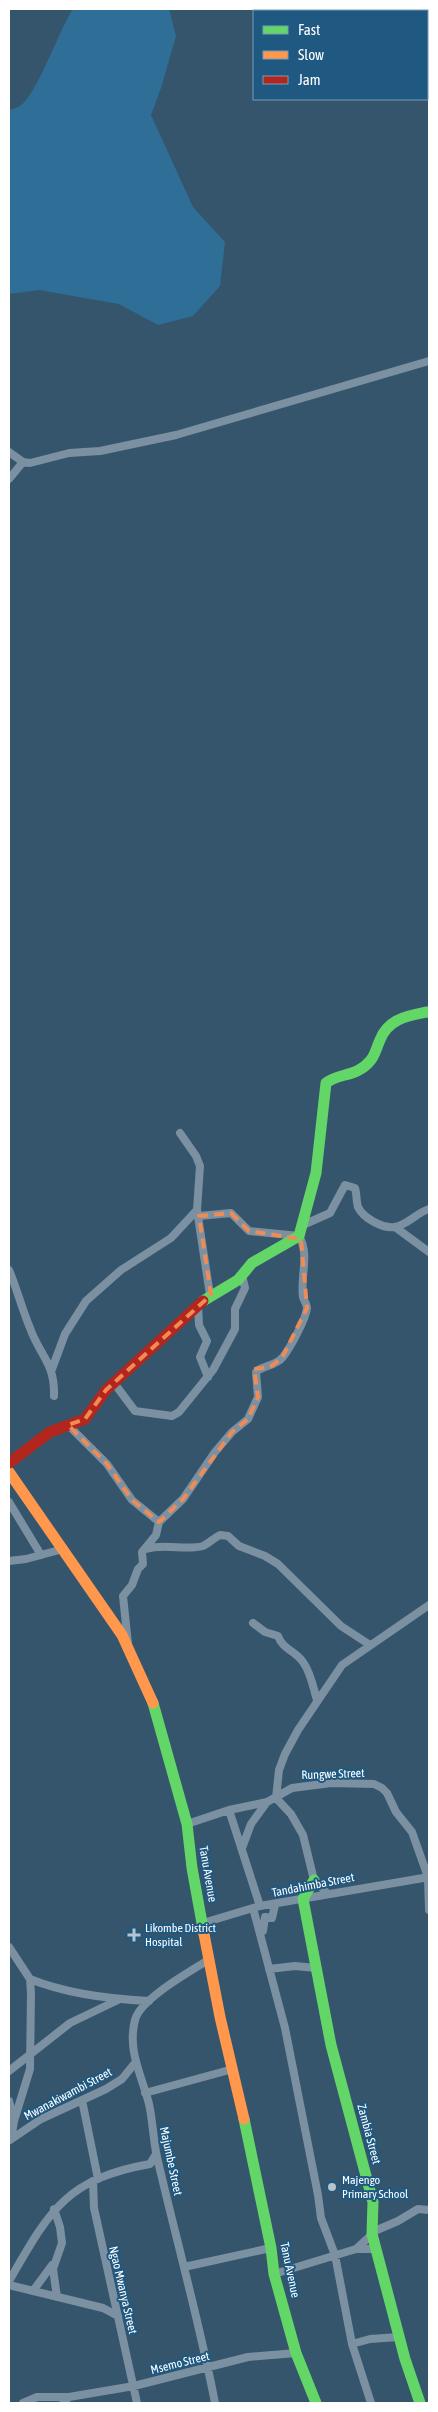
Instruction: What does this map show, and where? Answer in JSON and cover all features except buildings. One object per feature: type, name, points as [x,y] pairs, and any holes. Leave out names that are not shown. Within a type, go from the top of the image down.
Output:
[{"type":"street","points":[[9,452],[23,462],[30,463],[69,453],[100,451],[176,435],[429,361]]},
{"type":"street","points":[[9,480],[23,462]]},
{"type":"street","points":[[128,1649],[123,1596],[134,1582],[138,1569],[143,1564],[141,1553],[158,1532],[159,1522],[183,1499],[232,1432],[248,1419],[258,1397],[256,1372],[260,1368],[270,1367],[282,1358],[302,1322],[307,1308],[304,1299],[304,1247],[301,1230],[308,1197],[316,1173],[326,1083],[332,1078],[351,1076],[371,1061],[380,1036],[392,1024],[411,1014],[427,1012]]},
{"type":"street","points":[[180,1133],[196,1156],[200,1166],[198,1213],[210,1295]]},
{"type":"street","points":[[9,1463],[50,1432],[85,1419],[103,1393],[198,1305],[210,1295],[242,1275],[252,1263],[292,1242],[301,1230],[330,1212],[342,1188],[347,1185],[355,1188],[359,1208],[367,1217],[395,1227],[429,1252]]},
{"type":"street","points":[[395,1227],[420,1212],[429,1209]]},
{"type":"street","points":[[52,1369],[68,1330],[86,1301],[122,1270],[171,1238],[198,1213],[231,1213],[249,1231],[301,1230]]},
{"type":"street","points":[[9,1270],[30,1328],[52,1369],[54,1396]]},
{"type":"street","points":[[114,1383],[135,1411],[172,1416],[182,1409],[208,1377],[235,1330],[235,1309],[245,1288],[242,1275]]},
{"type":"street","points":[[198,1305],[199,1325],[207,1341],[200,1357],[208,1377]]},
{"type":"street","points":[[68,1425],[106,1464],[132,1500],[159,1522]]},
{"type":"street","name":"Tanu Avenue","points":[[9,1472],[122,1635],[153,1702],[170,1759],[186,1824],[192,1868],[271,2248],[274,2274],[296,2353],[316,2403]]},
{"type":"street","points":[[9,1502],[41,1555]]},
{"type":"street","points":[[146,1549],[172,1545],[197,1547],[205,1545],[220,1535],[228,1536],[239,1546],[265,1556],[278,1564],[337,1622],[370,1646]]},
{"type":"street","points":[[9,1561],[63,1549]]},
{"type":"street","points":[[328,1893],[314,1880],[303,1835],[291,1814],[276,1798],[278,1776],[285,1754],[342,1665],[429,1605]]},
{"type":"street","points":[[253,1623],[265,1632],[278,1636],[282,1646],[302,1660],[309,1672],[318,1700]]},
{"type":"street","name":"Rungwe Street","points":[[186,1824],[229,1810],[266,1802],[292,1788],[316,1784],[366,1783],[382,1788],[396,1812],[412,1832],[429,1877],[429,1910]]},
{"type":"street","points":[[242,1849],[251,1824],[266,1802]]},
{"type":"street","points":[[229,1810],[242,1849],[269,1969],[285,2028],[321,2218],[334,2255],[352,2344],[371,2403]]},
{"type":"street","name":"Tandahimba Street","points":[[203,1923],[256,1907],[429,1877]]},
{"type":"street","points":[[303,1899],[314,1880]]},
{"type":"street","name":"Zambia Street","points":[[303,1899],[333,2054],[373,2202],[372,2234],[410,2379],[420,2403]]},
{"type":"street","points":[[263,1941],[263,1922],[265,1917],[272,1918],[274,1905]]},
{"type":"street","points":[[9,1947],[30,1979],[31,2054],[28,2078],[10,2140]]},
{"type":"street","name":"Majumbe Street","points":[[210,1959],[139,2010],[135,2020],[135,2063],[145,2093],[156,2154],[215,2403]]},
{"type":"street","points":[[269,1969],[295,1966],[316,1968]]},
{"type":"street","points":[[30,1979],[56,1988],[120,1999],[149,2001]]},
{"type":"street","points":[[9,2071],[75,2020],[120,1999]]},
{"type":"street","name":"Mwanakiwambi Street","points":[[10,2140],[40,2119],[82,2100],[122,2078],[135,2063]]},
{"type":"street","points":[[145,2093],[233,2070]]},
{"type":"street","name":"Ngao Mwanya Street","points":[[82,2100],[96,2180],[94,2208],[134,2386],[136,2403]]},
{"type":"street","points":[[9,2101],[14,2121]]},
{"type":"street","points":[[150,2164],[156,2154]]},
{"type":"street","points":[[118,2316],[104,2308],[33,2291],[9,2283],[34,2237],[54,2209],[69,2194],[96,2180],[130,2168],[150,2164],[161,2171]]},
{"type":"street","points":[[33,2291],[53,2264],[62,2243],[60,2227],[54,2209]]},
{"type":"street","points":[[356,2249],[372,2234],[412,2212],[429,2210]]},
{"type":"street","points":[[184,2267],[271,2248]]},
{"type":"street","points":[[274,2274],[356,2249],[377,2249]]},
{"type":"street","points":[[53,2264],[57,2297]]},
{"type":"street","points":[[352,2344],[370,2339],[399,2337]]},
{"type":"street","name":"Msemo Street","points":[[23,2403],[37,2397],[69,2397],[134,2386],[248,2357],[296,2353]]},
{"type":"street","points":[[63,2403],[69,2397]]},
{"type":"highlighted area","points":[[231,1213],[249,1231],[301,1239],[307,1308],[295,1335],[282,1358],[270,1367],[254,1369],[258,1397],[248,1419],[232,1432],[183,1499],[159,1522],[132,1500],[107,1464],[68,1425],[85,1419],[106,1390],[211,1295],[199,1216]]},
{"type":"shaded area","points":[[73,9],[169,9],[176,36],[151,115],[193,207],[225,242],[220,286],[193,316],[158,325],[119,304],[39,290],[9,294],[9,110],[20,106],[33,90]]},
{"type":"traffic: fast","points":[[203,1301],[238,1280],[252,1263],[299,1236],[316,1173],[326,1083],[365,1066],[373,1056],[383,1033],[393,1023],[405,1017],[427,1012]]},
{"type":"traffic: fast","points":[[153,1703],[187,1824],[192,1868],[204,1934]]},
{"type":"traffic: fast","points":[[314,1880],[303,1899],[331,2045],[373,2202],[372,2234],[405,2359],[420,2403]]},
{"type":"traffic: fast","points":[[244,2119],[271,2248],[274,2274],[296,2353],[316,2403]]},
{"type":"traffic: slow","points":[[9,1472],[122,1635],[153,1703]]},
{"type":"traffic: slow","points":[[204,1934],[220,2017],[244,2119]]},
{"type":"traffic: jam","points":[[9,1463],[50,1432],[85,1419],[106,1390],[203,1301]]},
{"type":"place","name":"Likombe District Hospital","points":[[134,1935]]},
{"type":"place","name":"Majengo Primary School","points":[[332,2187]]}]
